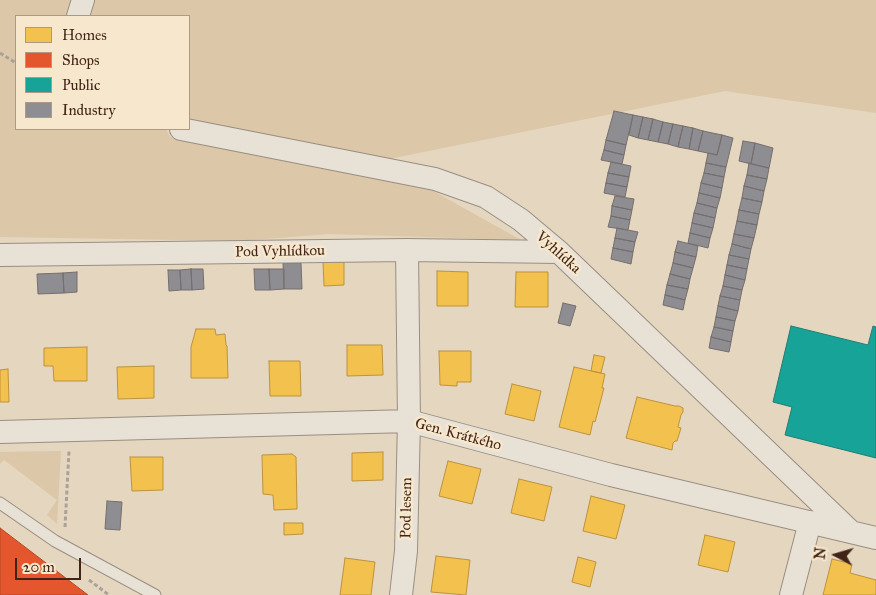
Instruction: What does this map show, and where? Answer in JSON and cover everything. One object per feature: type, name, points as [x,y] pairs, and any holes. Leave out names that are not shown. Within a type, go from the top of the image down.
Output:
[{"type":"street","points":[[78,15],[83,0]]},
{"type":"street","name":"Vyhlídka","points":[[186,130],[435,178],[486,197],[521,220],[559,252],[850,532]]},
{"type":"street","name":"Pod Vyhlídkou","points":[[0,255],[407,250],[559,252]]},
{"type":"street","name":"Pod lesem","points":[[401,595],[406,551],[409,421],[407,250]]},
{"type":"street","name":"Gen. Krátkého","points":[[0,432],[409,421],[611,475],[876,538]]},
{"type":"street","points":[[792,595],[810,522]]},
{"type":"lane","points":[[0,503],[55,540],[155,595]]},
{"type":"path","points":[[0,53],[15,62]]},
{"type":"path","points":[[64,545],[71,430]]},
{"type":"path","points":[[86,578],[109,595]]},
{"type":"shaded area","points":[[0,0],[876,0],[876,113],[725,91],[384,160],[190,122],[190,15],[15,15],[15,130],[166,130],[170,137],[417,182],[521,240],[329,234],[239,241],[0,237]]},
{"type":"shaded area","points":[[61,451],[57,524],[47,515],[57,500],[4,460],[0,464],[0,452]]},
{"type":"building: Homes","points":[[323,261],[344,262],[344,285],[324,286]]},
{"type":"building: Homes","points":[[437,271],[468,272],[468,306],[437,306]]},
{"type":"building: Homes","points":[[516,272],[548,272],[548,307],[515,307]]},
{"type":"building: Homes","points":[[196,329],[215,329],[216,335],[225,334],[228,378],[191,378],[191,347]]},
{"type":"building: Homes","points":[[347,345],[382,345],[383,375],[347,376]]},
{"type":"building: Homes","points":[[87,347],[87,381],[54,381],[53,366],[44,366],[44,348]]},
{"type":"building: Homes","points":[[439,351],[471,351],[471,382],[457,382],[457,386],[440,385]]},
{"type":"building: Homes","points":[[594,355],[605,357],[601,373],[591,371]]},
{"type":"building: Homes","points":[[269,361],[300,361],[301,396],[270,396]]},
{"type":"building: Homes","points":[[154,366],[154,398],[118,399],[117,367]]},
{"type":"building: Homes","points":[[574,367],[605,374],[602,388],[604,388],[590,435],[559,427]]},
{"type":"building: Homes","points":[[8,369],[9,402],[0,402],[0,370]]},
{"type":"building: Homes","points":[[512,384],[541,391],[534,421],[505,414]]},
{"type":"building: Homes","points":[[637,397],[683,408],[678,427],[681,428],[677,441],[673,443],[672,450],[626,438]]},
{"type":"building: Homes","points":[[383,452],[383,480],[352,481],[352,453]]},
{"type":"building: Homes","points":[[292,454],[296,457],[297,509],[274,510],[273,495],[263,494],[262,455]]},
{"type":"building: Homes","points":[[130,457],[163,457],[163,490],[132,491]]},
{"type":"building: Homes","points":[[448,461],[481,469],[472,504],[439,496]]},
{"type":"building: Homes","points":[[519,479],[552,487],[544,521],[511,513]]},
{"type":"building: Homes","points":[[591,496],[625,505],[616,539],[583,531]]},
{"type":"building: Homes","points":[[284,523],[303,523],[303,534],[284,535]]},
{"type":"building: Homes","points":[[705,535],[735,542],[728,572],[698,565]]},
{"type":"building: Homes","points":[[436,556],[470,560],[466,595],[431,592]]},
{"type":"building: Homes","points":[[578,557],[596,562],[590,587],[572,582]]},
{"type":"building: Homes","points":[[345,558],[375,562],[371,595],[340,595]]},
{"type":"building: Homes","points":[[832,559],[852,564],[850,573],[876,580],[876,595],[823,595]]},
{"type":"building: Shops","points":[[0,528],[88,595],[0,595]]},
{"type":"building: Public","points":[[791,326],[868,345],[873,326],[876,327],[876,458],[785,435],[792,407],[773,402]]},
{"type":"building: Industry","points":[[614,111],[633,115],[626,145],[606,140]]},
{"type":"building: Industry","points":[[633,115],[643,117],[638,138],[629,135]]},
{"type":"building: Industry","points":[[643,117],[653,119],[648,140],[638,138]]},
{"type":"building: Industry","points":[[653,119],[663,122],[658,142],[648,140]]},
{"type":"building: Industry","points":[[663,122],[673,124],[668,144],[658,142]]},
{"type":"building: Industry","points":[[673,124],[683,126],[678,147],[668,144]]},
{"type":"building: Industry","points":[[683,126],[693,128],[689,149],[678,147]]},
{"type":"building: Industry","points":[[693,128],[703,131],[698,151],[689,149]]},
{"type":"building: Industry","points":[[703,131],[722,135],[717,155],[698,151]]},
{"type":"building: Industry","points":[[722,135],[733,138],[726,167],[706,163],[708,153],[717,155]]},
{"type":"building: Industry","points":[[606,140],[626,145],[624,155],[604,150]]},
{"type":"building: Industry","points":[[743,141],[755,143],[751,164],[739,161]]},
{"type":"building: Industry","points":[[755,143],[773,148],[769,168],[751,164]]},
{"type":"building: Industry","points":[[604,150],[624,155],[622,164],[601,160]]},
{"type":"building: Industry","points":[[611,162],[631,166],[629,177],[608,173]]},
{"type":"building: Industry","points":[[706,163],[726,167],[724,177],[704,173]]},
{"type":"building: Industry","points":[[749,163],[769,168],[767,179],[747,175]]},
{"type":"building: Industry","points":[[608,173],[629,177],[627,187],[606,183]]},
{"type":"building: Industry","points":[[704,173],[724,177],[722,188],[701,183]]},
{"type":"building: Industry","points":[[747,175],[767,179],[764,191],[744,186]]},
{"type":"building: Industry","points":[[606,183],[627,187],[625,197],[604,193]]},
{"type":"building: Industry","points":[[701,183],[722,188],[720,198],[699,193]]},
{"type":"building: Industry","points":[[744,186],[764,191],[762,202],[742,198]]},
{"type":"building: Industry","points":[[699,193],[720,198],[717,208],[697,203]]},
{"type":"building: Industry","points":[[615,196],[634,199],[632,210],[612,206]]},
{"type":"building: Industry","points":[[742,198],[762,202],[759,214],[739,210]]},
{"type":"building: Industry","points":[[697,203],[717,208],[715,218],[694,213]]},
{"type":"building: Industry","points":[[612,206],[632,210],[630,220],[611,216]]},
{"type":"building: Industry","points":[[739,210],[759,214],[757,225],[737,221]]},
{"type":"building: Industry","points":[[694,213],[715,218],[713,228],[692,223]]},
{"type":"building: Industry","points":[[611,216],[630,220],[628,230],[608,227]]},
{"type":"building: Industry","points":[[737,221],[757,225],[754,238],[734,234]]},
{"type":"building: Industry","points":[[692,223],[713,228],[710,238],[690,233]]},
{"type":"building: Industry","points":[[617,228],[638,232],[635,242],[615,238]]},
{"type":"building: Industry","points":[[690,233],[710,238],[708,248],[688,243]]},
{"type":"building: Industry","points":[[734,234],[754,238],[751,249],[732,244]]},
{"type":"building: Industry","points":[[615,238],[635,242],[633,252],[613,248]]},
{"type":"building: Industry","points":[[678,241],[698,246],[696,257],[675,252]]},
{"type":"building: Industry","points":[[732,244],[751,249],[749,259],[729,255]]},
{"type":"building: Industry","points":[[613,248],[633,252],[631,264],[611,259]]},
{"type":"building: Industry","points":[[675,252],[696,257],[693,268],[673,263]]},
{"type":"building: Industry","points":[[729,255],[749,259],[747,269],[727,265]]},
{"type":"building: Industry","points":[[283,263],[301,263],[302,289],[284,289]]},
{"type":"building: Industry","points":[[673,263],[693,268],[690,279],[670,274]]},
{"type":"building: Industry","points":[[727,265],[747,269],[745,280],[725,275]]},
{"type":"building: Industry","points":[[191,269],[203,269],[204,289],[192,290]]},
{"type":"building: Industry","points":[[191,269],[192,290],[181,290],[180,270]]},
{"type":"building: Industry","points":[[254,269],[269,269],[270,290],[255,290]]},
{"type":"building: Industry","points":[[269,269],[284,269],[284,289],[270,290]]},
{"type":"building: Industry","points":[[168,270],[180,270],[181,290],[169,291]]},
{"type":"building: Industry","points":[[77,272],[77,292],[64,293],[63,273]]},
{"type":"building: Industry","points":[[63,273],[64,293],[38,294],[37,274]]},
{"type":"building: Industry","points":[[670,274],[690,279],[688,289],[667,285]]},
{"type":"building: Industry","points":[[725,275],[745,280],[742,290],[723,286]]},
{"type":"building: Industry","points":[[667,285],[688,289],[685,300],[665,295]]},
{"type":"building: Industry","points":[[723,286],[742,290],[740,300],[720,296]]},
{"type":"building: Industry","points":[[665,295],[685,300],[683,310],[663,305]]},
{"type":"building: Industry","points":[[720,296],[740,300],[738,311],[718,306]]},
{"type":"building: Industry","points":[[563,303],[576,306],[570,326],[558,323]]},
{"type":"building: Industry","points":[[718,306],[738,311],[735,321],[716,317]]},
{"type":"building: Industry","points":[[716,317],[735,321],[733,331],[714,327]]},
{"type":"building: Industry","points":[[714,327],[733,331],[731,342],[711,337]]},
{"type":"building: Industry","points":[[711,337],[731,342],[729,352],[709,348]]},
{"type":"building: Industry","points":[[107,501],[122,502],[120,530],[105,529]]}]
